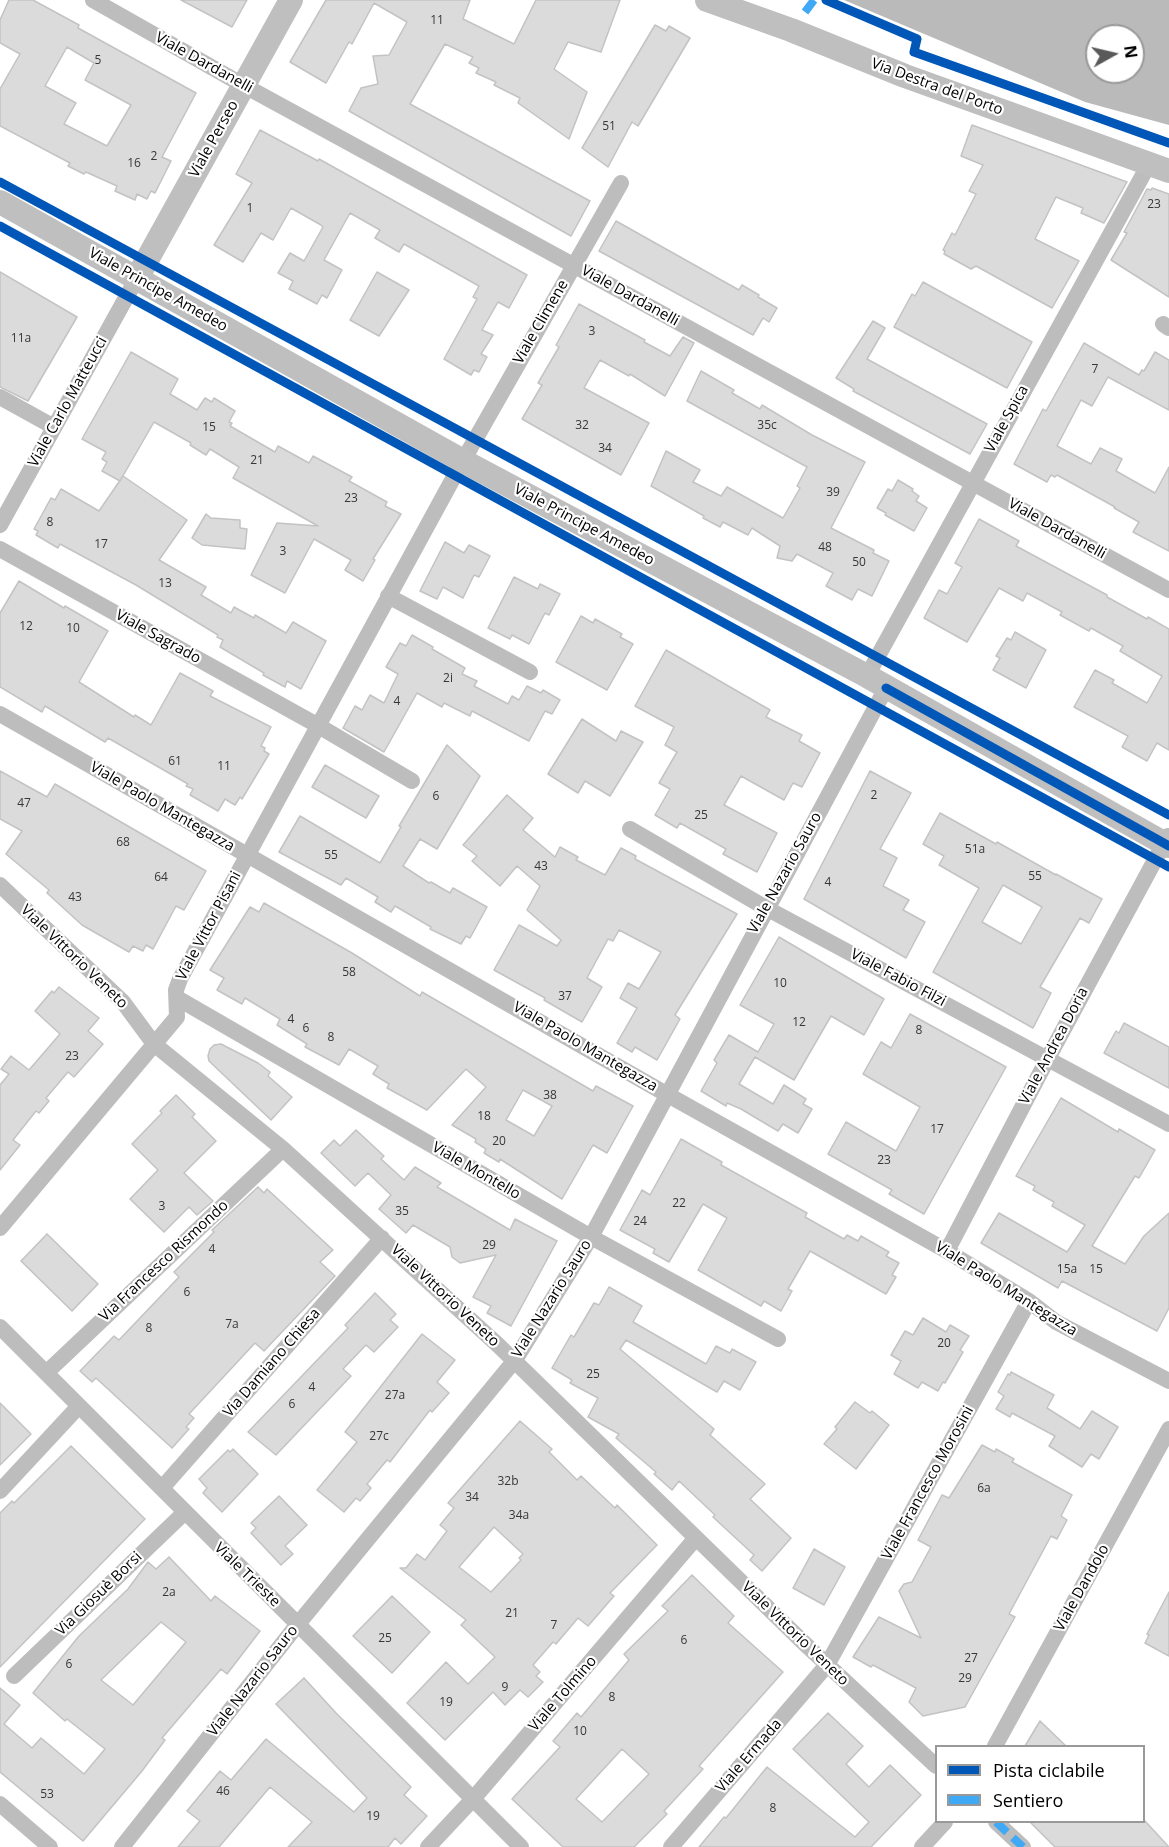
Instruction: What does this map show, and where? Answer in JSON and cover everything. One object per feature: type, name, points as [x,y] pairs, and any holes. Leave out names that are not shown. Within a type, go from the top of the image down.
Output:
[{"type":"street","name":"Viale Dardanelli","points":[[93,0],[243,86],[1169,590]]},
{"type":"street","name":"Viale Perseo","points":[[137,278],[291,0]]},
{"type":"street","name":"Via Destra del Porto","points":[[707,0],[791,30],[905,76],[1159,167]]},
{"type":"street","name":"Viale Spica","points":[[876,682],[972,482],[1159,167]]},
{"type":"street","name":"Viale Climene","points":[[463,461],[621,183]]},
{"type":"street","name":"Viale Principe Amedeo","points":[[0,202],[463,461],[1167,841]]},
{"type":"street","name":"Viale Carlo Matteucci","points":[[0,525],[137,278]]},
{"type":"street","points":[[0,397],[54,427]]},
{"type":"street","name":"Viale Vittor Pisani","points":[[0,1228],[177,1017],[176,990],[180,979],[463,461]]},
{"type":"street","name":"Viale Sagrado","points":[[0,549],[317,725],[412,781]]},
{"type":"street","points":[[388,596],[530,672]]},
{"type":"street","name":"Viale Nazario Sauro","points":[[122,1847],[298,1624],[515,1360],[591,1237],[668,1095],[766,908],[876,682]]},
{"type":"street","name":"Viale Paolo Mantegazza","points":[[0,714],[668,1095],[947,1251],[1029,1301],[1056,1322],[1169,1381]]},
{"type":"street","name":"Viale Fabio Filzi","points":[[630,829],[766,908],[1169,1124]]},
{"type":"street","name":"Viale Andrea Doria","points":[[947,1251],[1048,1058],[1167,841]]},
{"type":"street","name":"Viale Vittorio Veneto","points":[[0,885],[123,1002],[154,1044],[283,1149],[515,1360],[695,1539],[935,1765]]},
{"type":"street","name":"Viale Montello","points":[[177,998],[591,1237],[778,1339]]},
{"type":"street","name":"Via Francesco Rismondo","points":[[46,1373],[283,1149]]},
{"type":"street","name":"Via Damiano Chiesa","points":[[162,1488],[382,1238]]},
{"type":"street","name":"Viale Francesco Morosini","points":[[827,1665],[1029,1301]]},
{"type":"street","name":"Viale Trieste","points":[[0,1327],[521,1847]]},
{"type":"street","points":[[0,1491],[79,1407]]},
{"type":"street","name":"Viale Dandolo","points":[[996,1745],[1169,1429]]},
{"type":"street","name":"Via Giosuè Borsi","points":[[14,1676],[184,1513]]},
{"type":"street","name":"Viale Tolmino","points":[[428,1847],[473,1799],[695,1539]]},
{"type":"street","name":"Viale Ermada","points":[[671,1847],[827,1665]]},
{"type":"street","points":[[0,1804],[50,1847]]},
{"type":"street","points":[[922,1847],[943,1823]]},
{"type":"street","points":[[998,1823],[1023,1847]]},
{"type":"shaded area","points":[[844,0],[1169,0],[1169,125],[1085,102]]},
{"type":"building","points":[[9,0],[33,0],[79,25],[78,28],[196,93],[162,157],[171,161],[155,193],[151,191],[147,199],[137,194],[135,200],[115,191],[117,186],[68,166],[70,163],[0,126],[0,89],[20,54],[0,43],[0,20]],"holes":[[[67,47],[94,63],[85,80],[131,105],[107,146],[64,124],[76,103],[45,86]]]},
{"type":"building","points":[[181,0],[247,0],[232,27]]},
{"type":"building","points":[[326,0],[470,0],[463,19],[514,44],[536,0],[620,0],[601,52],[568,42],[554,69],[587,92],[569,139],[518,103],[520,98],[494,85],[496,82],[476,73],[479,68],[469,63],[473,57],[445,44],[410,104],[590,201],[571,236],[349,111],[361,88],[378,84],[373,56],[389,55],[407,22],[374,3],[352,44],[349,42],[326,83],[290,62]]},
{"type":"building","points":[[655,25],[666,31],[669,26],[690,38],[638,126],[632,122],[608,167],[582,148]]},
{"type":"building","points":[[972,125],[1127,182],[1104,223],[1081,213],[1083,208],[1056,197],[1035,239],[1079,261],[1052,308],[976,266],[971,269],[944,254],[943,250],[952,233],[955,235],[976,194],[969,191],[983,165],[961,156]]},
{"type":"building","points":[[260,130],[318,161],[319,159],[527,275],[509,308],[498,302],[482,330],[493,335],[481,354],[487,357],[479,372],[474,370],[471,375],[444,359],[477,299],[473,297],[479,286],[404,244],[399,252],[375,238],[380,230],[350,213],[324,260],[342,270],[327,298],[322,295],[317,304],[289,289],[293,281],[278,273],[290,253],[304,261],[323,227],[321,225],[291,208],[273,240],[261,233],[243,262],[214,245],[252,183],[236,174]]},
{"type":"building","points":[[1152,188],[1169,194],[1169,297],[1111,260],[1127,233],[1124,232],[1147,189]]},
{"type":"building","points":[[616,221],[739,290],[742,285],[759,295],[758,297],[777,308],[769,322],[763,318],[753,335],[599,251]]},
{"type":"building","points":[[0,272],[77,317],[28,401],[0,387]]},
{"type":"building","points":[[377,272],[409,290],[379,336],[350,320]]},
{"type":"building","points":[[923,282],[1032,342],[1007,388],[894,327],[912,294],[915,296]]},
{"type":"building","points":[[579,304],[670,356],[683,337],[694,343],[665,396],[630,374],[629,376],[600,360],[584,388],[649,423],[621,475],[522,419],[542,385],[538,383],[559,347],[556,345]]},
{"type":"building","points":[[873,321],[885,328],[867,359],[987,424],[970,454],[853,391],[854,389],[836,378]]},
{"type":"building","points":[[1084,343],[1139,375],[1142,370],[1144,371],[1155,352],[1169,360],[1169,410],[1108,377],[1092,406],[1081,400],[1057,446],[1091,464],[1100,448],[1122,459],[1116,471],[1155,493],[1169,467],[1169,551],[1133,532],[1139,522],[1115,507],[1057,475],[1055,477],[1051,475],[1047,482],[1014,464],[1043,409],[1046,411]]},
{"type":"building","points":[[131,352],[178,379],[170,394],[197,410],[205,398],[212,402],[214,398],[235,411],[229,422],[232,423],[230,426],[275,452],[278,446],[309,463],[313,456],[352,477],[349,481],[387,502],[385,506],[401,514],[373,559],[375,560],[363,581],[345,570],[351,560],[314,539],[285,593],[251,575],[277,523],[318,526],[233,478],[239,467],[210,449],[206,455],[190,445],[191,443],[154,422],[120,481],[102,471],[107,462],[102,459],[106,452],[82,439]]},
{"type":"building","points":[[701,371],[734,390],[732,393],[760,409],[762,405],[812,435],[865,462],[831,528],[874,550],[873,553],[889,561],[872,596],[858,589],[852,600],[826,586],[833,573],[797,554],[792,561],[777,558],[780,546],[752,528],[748,535],[723,522],[720,527],[651,486],[666,451],[700,470],[693,482],[721,496],[727,487],[783,518],[800,488],[797,486],[807,467],[687,401]]},
{"type":"building","points":[[123,476],[187,520],[159,560],[206,587],[201,595],[231,613],[234,607],[254,618],[255,615],[286,633],[293,622],[326,641],[301,689],[287,681],[285,687],[263,675],[264,673],[220,647],[223,640],[217,637],[218,635],[136,585],[60,544],[58,548],[36,535],[38,531],[34,529],[51,498],[55,500],[61,489],[99,511]]},
{"type":"building","points":[[898,480],[913,489],[912,491],[919,496],[916,501],[927,508],[914,531],[877,508],[888,489],[892,491]]},
{"type":"building","points":[[206,514],[211,518],[240,520],[240,528],[247,529],[245,549],[202,545],[192,538]]},
{"type":"building","points":[[979,519],[1019,541],[1016,546],[1169,629],[1169,750],[1157,743],[1147,761],[1122,747],[1128,736],[1074,707],[1095,670],[1114,680],[1112,683],[1147,703],[1162,676],[1120,651],[1123,646],[1091,628],[1089,631],[1060,615],[1062,612],[1027,593],[1023,601],[999,588],[967,642],[924,618],[939,590],[947,594],[962,567],[955,563]]},
{"type":"building","points":[[445,542],[464,553],[469,545],[490,556],[479,577],[474,575],[463,598],[443,587],[437,599],[420,591]]},
{"type":"building","points":[[514,577],[538,589],[540,584],[560,594],[549,615],[545,613],[529,644],[512,635],[510,639],[488,628]]},
{"type":"building","points":[[19,581],[108,631],[79,682],[134,717],[135,715],[151,725],[180,673],[213,691],[210,696],[271,727],[261,746],[269,754],[242,799],[240,797],[235,805],[225,799],[218,811],[190,795],[193,789],[186,786],[188,784],[108,738],[105,742],[45,706],[42,712],[0,687],[0,613]]},
{"type":"building","points":[[581,616],[593,623],[595,619],[622,634],[620,637],[633,644],[607,690],[556,662]]},
{"type":"building","points":[[1015,632],[1046,650],[1026,688],[993,670],[1000,658],[996,656],[1007,638],[1011,640]]},
{"type":"building","points":[[412,635],[465,668],[462,674],[477,681],[474,686],[508,704],[512,696],[519,700],[527,686],[541,693],[543,690],[560,700],[552,714],[545,711],[529,741],[472,711],[470,716],[444,703],[442,707],[417,693],[384,752],[343,728],[355,706],[362,710],[370,695],[384,703],[398,674],[386,667],[400,643],[406,646]]},
{"type":"building","points":[[666,650],[770,710],[766,717],[802,735],[799,741],[820,753],[802,787],[793,783],[784,800],[741,776],[724,805],[777,833],[757,872],[723,854],[726,849],[680,823],[677,828],[655,815],[670,789],[659,783],[677,752],[665,745],[674,727],[635,706]]},
{"type":"building","points":[[582,719],[616,741],[621,731],[643,742],[610,796],[585,781],[578,793],[548,774]]},
{"type":"building","points":[[447,745],[480,776],[437,849],[420,839],[403,866],[429,883],[450,893],[453,888],[487,907],[470,938],[466,936],[461,944],[430,929],[431,927],[395,906],[391,912],[375,902],[378,897],[346,878],[341,885],[279,852],[300,816],[380,863]]},
{"type":"building","points":[[325,765],[379,796],[366,818],[312,787]]},
{"type":"building","points":[[0,771],[47,797],[55,784],[206,871],[184,910],[176,906],[153,949],[146,945],[143,951],[133,946],[129,952],[82,925],[47,893],[49,890],[6,854],[22,831],[0,819]]},
{"type":"building","points":[[870,771],[911,793],[880,849],[897,858],[883,886],[909,900],[903,910],[925,922],[906,958],[804,899]]},
{"type":"building","points":[[507,795],[533,818],[523,830],[555,857],[560,847],[578,857],[576,860],[605,875],[621,848],[636,856],[635,859],[737,914],[675,1015],[680,1019],[657,1060],[635,1047],[632,1052],[617,1043],[637,1008],[620,998],[628,983],[639,989],[661,952],[619,930],[613,941],[608,939],[587,978],[602,987],[582,1022],[544,1000],[545,998],[494,970],[519,925],[557,946],[561,940],[527,910],[540,886],[517,866],[500,886],[472,861],[477,856],[463,845]]},
{"type":"building","points":[[940,813],[1102,899],[1089,923],[1080,918],[1040,987],[1051,993],[1033,1028],[933,972],[979,888],[939,865],[944,856],[923,844]],"holes":[[[1003,885],[1042,907],[1021,944],[982,922]]]},
{"type":"building","points":[[264,903],[352,953],[420,996],[422,992],[593,1091],[596,1086],[633,1106],[607,1153],[593,1145],[562,1199],[500,1159],[499,1162],[484,1153],[486,1149],[475,1142],[476,1139],[452,1125],[486,1087],[466,1069],[427,1110],[387,1088],[389,1084],[373,1074],[378,1066],[349,1049],[339,1065],[305,1047],[307,1044],[277,1025],[280,1019],[245,998],[242,1004],[217,990],[224,978],[210,970],[250,907],[259,912]],"holes":[[[523,1090],[552,1106],[534,1136],[506,1120]]]},
{"type":"building","points":[[779,937],[884,999],[864,1035],[831,1016],[794,1080],[755,1057],[739,1084],[773,1104],[784,1085],[806,1099],[803,1104],[812,1109],[798,1133],[783,1124],[778,1131],[741,1109],[727,1103],[726,1106],[701,1091],[717,1063],[714,1060],[729,1035],[758,1052],[774,1024],[740,1005]]},
{"type":"building","points":[[59,987],[99,1018],[88,1031],[103,1044],[74,1077],[68,1072],[46,1098],[49,1101],[39,1113],[36,1111],[13,1140],[20,1145],[0,1170],[0,1085],[9,1074],[1,1069],[11,1056],[29,1070],[60,1034],[35,1011],[52,991],[54,993]]},
{"type":"building","points":[[910,1014],[1006,1067],[924,1214],[889,1194],[892,1190],[828,1154],[846,1122],[896,1151],[920,1107],[863,1074],[881,1042],[891,1048]]},
{"type":"building","points":[[1124,1023],[1169,1047],[1169,1088],[1104,1053],[1116,1031],[1119,1033]]},
{"type":"building","points":[[221,1044],[258,1063],[270,1072],[268,1076],[292,1097],[271,1120],[209,1061],[210,1049],[214,1045]]},
{"type":"building","points":[[176,1095],[195,1114],[192,1117],[216,1141],[184,1173],[213,1201],[197,1215],[189,1207],[164,1232],[130,1199],[158,1170],[132,1144]]},
{"type":"building","points":[[1061,1098],[1118,1132],[1119,1129],[1155,1150],[1139,1178],[1135,1176],[1092,1246],[1125,1264],[1144,1236],[1169,1213],[1169,1308],[1157,1331],[1062,1281],[1058,1288],[981,1243],[999,1213],[1067,1252],[1085,1225],[1052,1206],[1054,1202],[1033,1190],[1035,1186],[1016,1176]]},
{"type":"building","points":[[356,1130],[384,1156],[381,1159],[404,1180],[415,1167],[441,1183],[437,1187],[510,1230],[515,1219],[557,1241],[511,1326],[487,1313],[491,1306],[473,1297],[496,1255],[460,1263],[452,1257],[450,1247],[413,1225],[406,1233],[379,1209],[391,1195],[368,1173],[355,1186],[321,1153],[334,1140],[340,1146]]},
{"type":"building","points":[[681,1139],[722,1162],[721,1165],[807,1213],[805,1217],[844,1239],[847,1235],[858,1241],[861,1236],[889,1252],[886,1256],[899,1263],[892,1275],[896,1277],[886,1294],[810,1251],[788,1289],[792,1291],[781,1311],[764,1301],[761,1306],[698,1270],[727,1218],[703,1204],[669,1262],[653,1253],[655,1249],[620,1230],[642,1190],[650,1195]]},
{"type":"building","points":[[258,1187],[264,1193],[267,1189],[333,1250],[320,1262],[335,1276],[264,1351],[255,1343],[189,1414],[194,1418],[186,1427],[189,1429],[172,1448],[96,1378],[92,1382],[80,1371],[114,1336],[119,1340],[179,1277],[174,1272],[214,1232],[212,1230]]},
{"type":"building","points":[[47,1234],[98,1284],[72,1311],[21,1261]]},
{"type":"building","points":[[609,1287],[642,1306],[633,1322],[706,1364],[716,1346],[730,1353],[732,1349],[756,1362],[740,1390],[724,1381],[717,1392],[626,1340],[620,1349],[714,1429],[710,1435],[765,1484],[750,1499],[791,1538],[762,1571],[750,1560],[754,1555],[679,1481],[672,1490],[654,1474],[656,1472],[616,1438],[619,1434],[588,1417],[598,1398],[570,1383],[572,1380],[552,1368],[571,1335],[574,1337],[594,1303],[599,1305]]},
{"type":"building","points":[[375,1293],[396,1314],[390,1320],[398,1327],[374,1352],[366,1345],[343,1369],[351,1376],[276,1455],[248,1432],[348,1328],[345,1325]]},
{"type":"building","points":[[923,1318],[946,1332],[950,1325],[969,1336],[960,1350],[963,1352],[938,1391],[922,1382],[918,1388],[894,1374],[901,1361],[891,1355],[905,1331],[913,1335]]},
{"type":"building","points":[[422,1334],[455,1360],[437,1382],[449,1393],[432,1412],[430,1410],[390,1462],[387,1460],[367,1484],[371,1488],[360,1501],[356,1498],[344,1512],[317,1490],[357,1442],[345,1432]]},
{"type":"building","points":[[1011,1372],[1054,1395],[1047,1408],[1080,1429],[1092,1411],[1118,1427],[1099,1459],[1091,1454],[1082,1467],[1049,1446],[1055,1436],[1012,1413],[1010,1417],[996,1409],[1004,1396],[998,1392]]},
{"type":"building","points":[[855,1402],[870,1413],[872,1411],[889,1425],[856,1469],[824,1444]]},
{"type":"building","points":[[0,1403],[31,1434],[0,1465]]},
{"type":"building","points":[[520,1421],[552,1449],[549,1452],[577,1480],[581,1476],[615,1508],[617,1505],[657,1545],[610,1593],[614,1596],[588,1626],[578,1618],[556,1644],[553,1642],[533,1665],[540,1672],[536,1676],[543,1682],[528,1697],[520,1690],[505,1705],[493,1692],[445,1740],[407,1703],[446,1662],[468,1684],[495,1657],[461,1625],[466,1620],[400,1568],[406,1568],[417,1554],[425,1560],[447,1531],[440,1525],[454,1508],[448,1503]],"holes":[[[494,1527],[523,1554],[519,1558],[521,1560],[491,1592],[459,1567]]]},
{"type":"building","points":[[982,1445],[995,1452],[996,1449],[1014,1459],[1012,1462],[1072,1495],[1061,1516],[1067,1520],[1057,1539],[1051,1536],[1009,1614],[1015,1617],[965,1707],[923,1716],[909,1702],[916,1688],[853,1657],[879,1617],[921,1638],[899,1591],[904,1584],[912,1582],[931,1547],[918,1540],[942,1495],[949,1498]]},
{"type":"building","points":[[71,1446],[145,1519],[0,1667],[0,1513],[12,1501],[14,1503]]},
{"type":"building","points":[[233,1449],[258,1474],[222,1512],[203,1493],[207,1488],[199,1479],[228,1450],[230,1452]]},
{"type":"building","points":[[279,1496],[307,1525],[285,1546],[293,1554],[281,1565],[251,1533],[256,1528],[251,1523]]},
{"type":"building","points":[[814,1549],[845,1567],[824,1605],[793,1588]]},
{"type":"building","points":[[169,1557],[211,1601],[215,1596],[260,1631],[227,1674],[221,1669],[162,1738],[165,1740],[142,1771],[83,1841],[0,1772],[0,1688],[20,1705],[4,1724],[32,1748],[41,1738],[84,1774],[105,1749],[67,1719],[65,1721],[33,1693],[79,1636],[128,1589],[148,1562],[156,1569]],"holes":[[[161,1622],[186,1642],[133,1705],[101,1680]]]},
{"type":"building","points":[[692,1575],[734,1616],[728,1623],[783,1672],[699,1766],[703,1769],[664,1811],[667,1814],[634,1847],[563,1847],[512,1799],[560,1747],[553,1741],[577,1713],[581,1717],[629,1660],[624,1654],[668,1611],[662,1606]],"holes":[[[622,1749],[649,1774],[602,1822],[576,1799]]]},
{"type":"building","points":[[1169,1592],[1169,1656],[1145,1643],[1149,1635],[1147,1634]]},
{"type":"building","points":[[392,1596],[430,1632],[392,1673],[353,1636]]},
{"type":"building","points":[[304,1678],[411,1787],[404,1795],[427,1816],[401,1844],[395,1838],[388,1847],[288,1847],[312,1822],[270,1787],[219,1847],[178,1847],[200,1821],[187,1811],[220,1771],[231,1780],[266,1739],[354,1812],[367,1798],[276,1704]]},
{"type":"building","points":[[828,1713],[863,1746],[846,1764],[869,1787],[890,1765],[921,1795],[871,1847],[699,1847],[767,1767],[855,1837],[869,1822],[793,1749]]},
{"type":"building","points":[[1040,1721],[1065,1745],[1026,1745]]},
{"type":"building","points":[[1145,1821],[1169,1847],[1055,1847],[1031,1823],[1145,1823]]},
{"type":"marked path","points":[[805,12],[814,0]]},
{"type":"marked path","points":[[997,1823],[1023,1847]]},
{"type":"cycle path","points":[[826,0],[917,39],[914,52],[1169,143]]},
{"type":"cycle path","points":[[0,182],[1169,815]]},
{"type":"cycle path","points":[[0,226],[1169,867]]},
{"type":"cycle path","points":[[886,688],[1169,846]]}]
